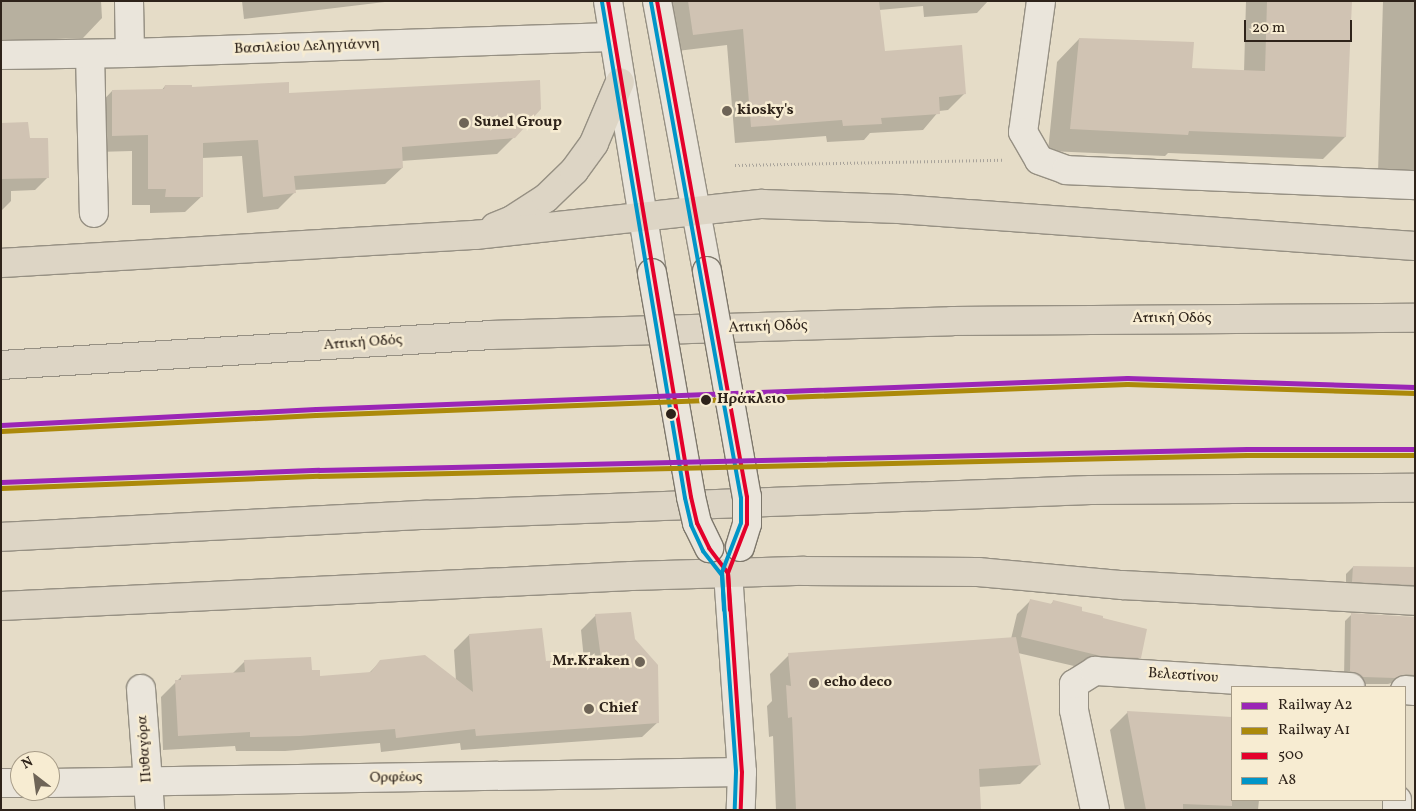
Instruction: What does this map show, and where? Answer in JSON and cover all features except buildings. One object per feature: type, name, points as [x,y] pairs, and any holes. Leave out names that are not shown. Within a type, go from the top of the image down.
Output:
[{"type":"highway","points":[[475,235],[512,220],[546,198],[574,171],[594,143],[608,114],[620,82]]},
{"type":"highway","points":[[1,263],[475,235],[762,204],[899,209],[1415,246]]},
{"type":"highway","name":"Αττική Οδός","points":[[1,365],[499,335],[952,321],[1415,318]]},
{"type":"highway","points":[[1,537],[425,516],[1090,490],[1415,488]]},
{"type":"highway","points":[[1,606],[804,571],[978,572],[1122,585],[1415,601]]},
{"type":"street","points":[[129,1],[130,53]]},
{"type":"street","points":[[608,1],[642,216],[691,496],[697,523],[709,548],[728,573]]},
{"type":"street","points":[[657,1],[747,497],[748,524],[728,573],[742,772],[741,810]]},
{"type":"street","points":[[1041,1],[1023,132],[1039,160],[1066,170],[1415,185]]},
{"type":"street","name":"Βασιλείου Δεληγιάννη","points":[[1,55],[130,53],[613,38]]},
{"type":"street","points":[[90,54],[94,213]]},
{"type":"street","name":"Βελεστίνου","points":[[1095,810],[1074,710],[1074,684],[1094,671],[1335,686]]},
{"type":"street","name":"Πυθαγόρα","points":[[141,689],[150,810]]},
{"type":"street","name":"Ορφέως","points":[[60,783],[742,772]]},
{"type":"path","points":[[735,165],[1039,160]]},
{"type":"rail line","name":"A2","points":[[1,425],[316,409],[1127,378],[1415,387]]},
{"type":"rail line","name":"A1","points":[[1,431],[316,415],[1127,384],[1415,393]]},
{"type":"rail line","name":"A2","points":[[1,482],[319,470],[1247,449],[1415,449]]},
{"type":"rail line","name":"A1","points":[[1,488],[319,476],[1247,455],[1415,455]]},
{"type":"transit line","name":"500","points":[[608,1],[691,497],[697,523],[709,548],[728,573],[742,772],[741,810]]},
{"type":"transit line","name":"500","points":[[657,1],[747,497],[747,524],[728,573],[730,610]]},
{"type":"transit line","name":"A8","points":[[602,2],[685,498],[691,525],[703,551],[722,575],[736,772],[735,810]]},
{"type":"transit line","name":"A8","points":[[651,2],[741,498],[741,523],[722,572],[724,610]]},
{"type":"place","name":"kiosky's","points":[[727,111]]},
{"type":"place","name":"Sunel Group","points":[[464,123]]},
{"type":"place","name":"Ηράκλειο","points":[[706,400]]},
{"type":"place","name":"Mr.Kraken","points":[[640,662]]},
{"type":"place","name":"echo deco","points":[[814,683]]},
{"type":"place","name":"Chief","points":[[589,709]]}]
